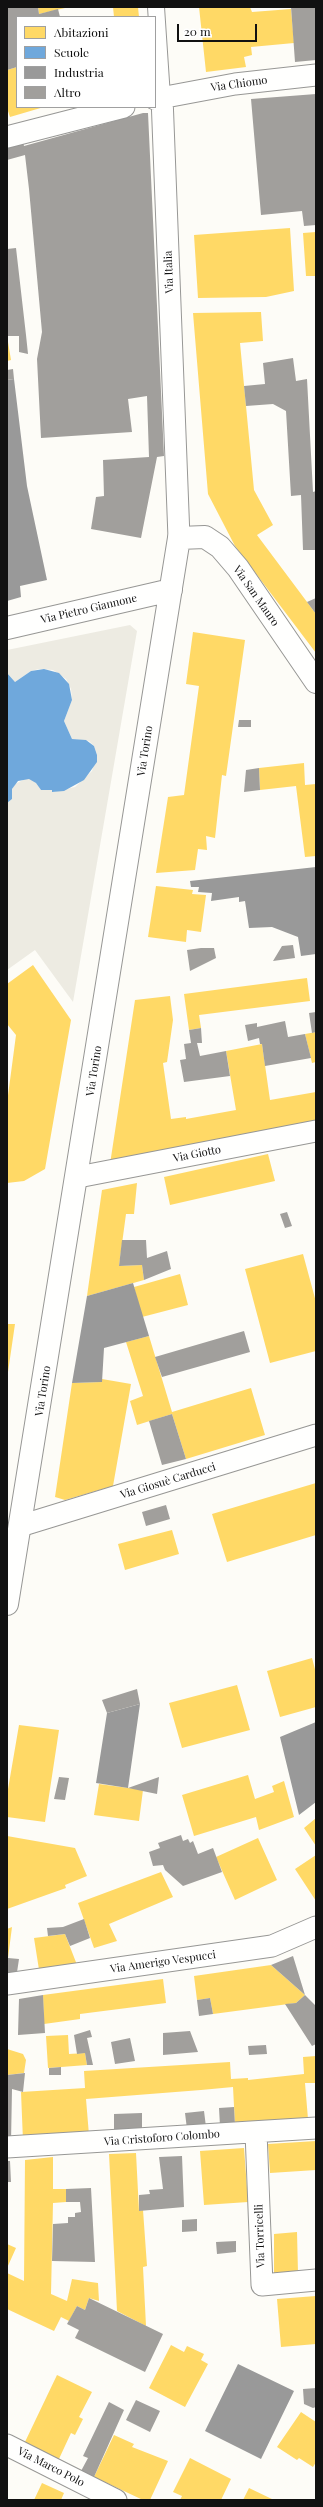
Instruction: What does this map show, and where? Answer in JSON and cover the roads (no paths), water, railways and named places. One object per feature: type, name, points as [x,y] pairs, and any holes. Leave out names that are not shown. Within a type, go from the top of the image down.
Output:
[{"type":"street","name":"Via Italia","points":[[156,7],[179,538]]},
{"type":"street","name":"Via Chiomo","points":[[159,98],[235,84],[316,75]]},
{"type":"street","points":[[7,137],[120,108]]},
{"type":"street","name":"Via San Mauro","points":[[179,538],[205,537],[220,547],[238,568],[316,682]]},
{"type":"street","name":"Via Torino","points":[[7,1604],[78,1177],[179,538]]},
{"type":"street","name":"Via Pietro Giannone","points":[[7,628],[171,590]]},
{"type":"street","name":"Via Giotto","points":[[78,1177],[316,1131]]},
{"type":"street","name":"Via Giosuè Carducci","points":[[20,1526],[316,1435]]},
{"type":"street","name":"Via Amerigo Vespucci","points":[[7,1984],[272,1946],[316,1927]]},
{"type":"street","name":"Via Cristoforo Colombo","points":[[7,2147],[316,2128]]},
{"type":"street","name":"Via Torricelli","points":[[256,2132],[262,2285],[316,2280]]},
{"type":"street","name":"Via Marco Polo","points":[[7,2445],[116,2500]]}]
